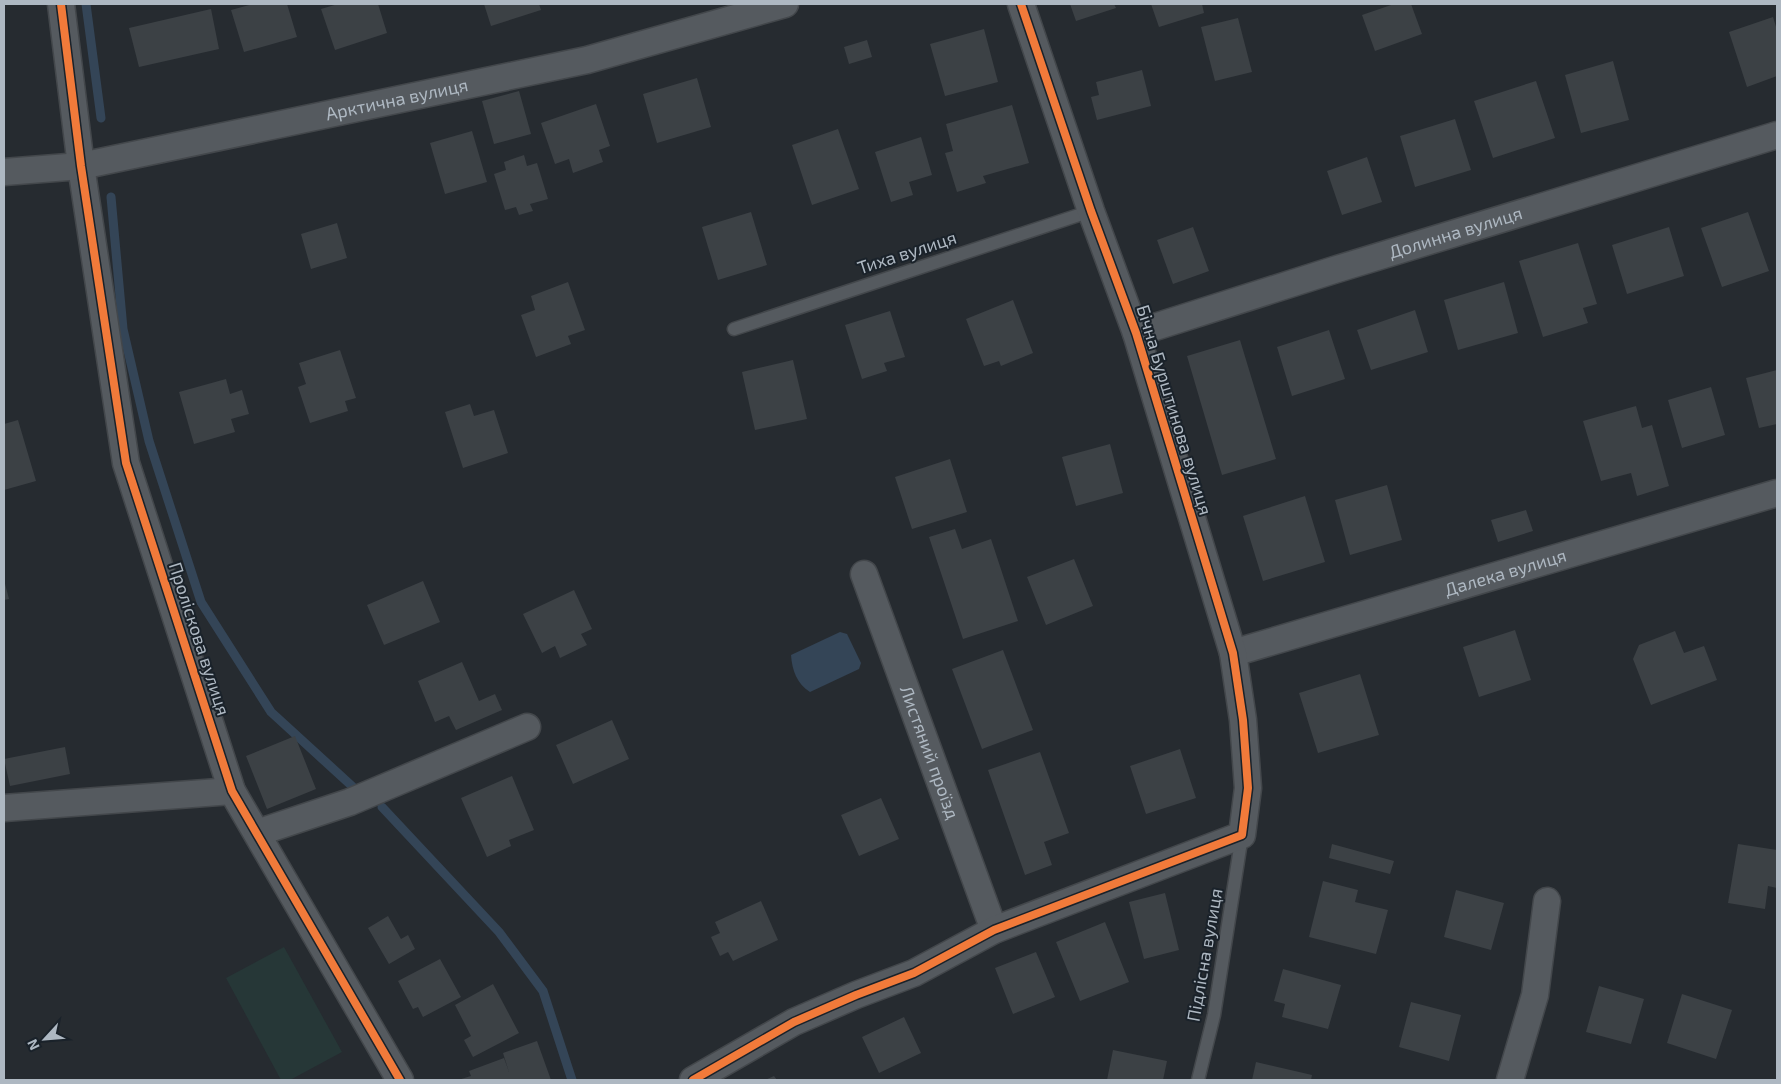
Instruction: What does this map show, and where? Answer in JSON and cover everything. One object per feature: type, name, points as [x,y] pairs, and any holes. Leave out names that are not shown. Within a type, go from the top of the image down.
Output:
[{"type":"street","name":"Проліскова вулиця","points":[[61,4],[81,166],[126,463],[232,792],[400,1080]]},
{"type":"street","name":"Арктична вулиця","points":[[4,172],[81,166],[587,60],[785,4]]},
{"type":"street","name":"Бічна Бурштинова вулиця","points":[[1021,4],[1091,211],[1136,333],[1233,653],[1243,720],[1248,788],[1242,835]]},
{"type":"street","name":"Долинна вулиця","points":[[1136,333],[1334,270],[1777,135]]},
{"type":"street","name":"Далека вулиця","points":[[1233,653],[1777,493]]},
{"type":"street","name":"Листяний проїзд","points":[[864,574],[994,930]]},
{"type":"street","points":[[257,833],[350,802],[527,727]]},
{"type":"street","points":[[4,808],[232,792]]},
{"type":"street","points":[[693,1080],[794,1022],[856,995],[914,973],[994,930],[1242,835]]},
{"type":"street","points":[[1510,1080],[1535,995],[1547,901]]},
{"type":"lane","name":"Тиха вулиця","points":[[734,329],[1091,211]]},
{"type":"lane","name":"Підлісна вулиця","points":[[1198,1080],[1214,1015],[1242,835]]},
{"type":"shaded area","points":[[284,947],[342,1052],[290,1080],[281,1080],[226,978]]},
{"type":"water","points":[[840,632],[847,634],[861,663],[859,669],[810,692],[805,689],[796,676],[791,655]]},
{"type":"building","points":[[253,4],[287,4],[297,37],[244,52],[231,10]]},
{"type":"building","points":[[338,4],[378,4],[387,33],[335,50],[321,9]]},
{"type":"building","points":[[484,4],[539,4],[541,10],[491,26]]},
{"type":"building","points":[[1070,4],[1114,4],[1116,8],[1076,21]]},
{"type":"building","points":[[1151,4],[1202,4],[1204,13],[1159,27]]},
{"type":"building","points":[[1394,4],[1411,4],[1422,34],[1375,51],[1362,15]]},
{"type":"building","points":[[211,9],[219,49],[139,67],[129,28]]},
{"type":"building","points":[[1773,17],[1777,30],[1777,76],[1747,87],[1729,32]]},
{"type":"building","points":[[1238,18],[1252,72],[1215,81],[1201,27]]},
{"type":"building","points":[[984,29],[998,82],[945,96],[930,44]]},
{"type":"building","points":[[867,40],[872,57],[849,64],[844,47]]},
{"type":"building","points":[[1613,61],[1629,120],[1581,133],[1565,75]]},
{"type":"building","points":[[1142,70],[1151,106],[1097,120],[1091,97],[1099,95],[1096,82]]},
{"type":"building","points":[[697,78],[711,127],[657,143],[643,94]]},
{"type":"building","points":[[1536,81],[1555,138],[1493,158],[1474,101]]},
{"type":"building","points":[[519,91],[531,134],[494,144],[482,101]]},
{"type":"building","points":[[596,104],[610,146],[599,150],[603,162],[573,173],[569,159],[555,164],[541,123]]},
{"type":"building","points":[[1012,105],[1029,163],[983,176],[986,183],[957,192],[945,153],[953,151],[946,124]]},
{"type":"building","points":[[1455,119],[1471,170],[1415,187],[1400,136]]},
{"type":"building","points":[[838,129],[859,189],[812,205],[792,145]]},
{"type":"building","points":[[472,131],[487,182],[445,194],[430,143]]},
{"type":"building","points":[[921,137],[932,175],[909,182],[913,195],[891,202],[875,152]]},
{"type":"building","points":[[524,155],[527,166],[537,163],[548,199],[530,204],[533,211],[519,215],[516,207],[505,210],[494,174],[506,170],[504,162]]},
{"type":"building","points":[[1367,157],[1382,202],[1342,215],[1327,171]]},
{"type":"building","points":[[751,212],[767,265],[718,280],[702,227]]},
{"type":"building","points":[[1748,212],[1769,271],[1722,287],[1701,228]]},
{"type":"building","points":[[337,223],[347,258],[311,269],[301,234]]},
{"type":"building","points":[[1193,227],[1209,271],[1173,284],[1157,240]]},
{"type":"building","points":[[1669,227],[1684,276],[1627,294],[1612,245]]},
{"type":"building","points":[[1578,243],[1597,304],[1583,308],[1588,323],[1543,337],[1519,261]]},
{"type":"building","points":[[568,282],[585,330],[568,336],[571,344],[536,357],[521,315],[535,310],[531,296]]},
{"type":"building","points":[[1504,282],[1518,333],[1458,350],[1444,300]]},
{"type":"building","points":[[1013,300],[1033,353],[1001,366],[999,361],[984,366],[966,319]]},
{"type":"building","points":[[1415,310],[1428,352],[1371,370],[1357,330]]},
{"type":"building","points":[[890,311],[905,357],[884,363],[887,371],[862,379],[845,325]]},
{"type":"building","points":[[1329,330],[1345,379],[1292,396],[1277,347]]},
{"type":"building","points":[[1240,340],[1276,459],[1222,475],[1187,356]]},
{"type":"building","points":[[340,350],[356,398],[345,401],[348,411],[310,423],[298,387],[306,384],[299,363]]},
{"type":"building","points":[[793,360],[807,419],[755,430],[742,372]]},
{"type":"building","points":[[1777,370],[1777,424],[1759,428],[1746,378]]},
{"type":"building","points":[[226,379],[230,394],[242,390],[249,414],[231,419],[235,432],[194,444],[179,392]]},
{"type":"building","points":[[1711,387],[1725,435],[1682,448],[1668,400]]},
{"type":"building","points":[[470,404],[474,416],[494,410],[508,453],[463,468],[445,412]]},
{"type":"building","points":[[1636,406],[1642,428],[1652,425],[1669,486],[1637,496],[1631,473],[1601,481],[1583,421]]},
{"type":"building","points":[[18,420],[36,481],[4,490],[4,424]]},
{"type":"building","points":[[1110,444],[1123,493],[1076,506],[1062,457]]},
{"type":"building","points":[[950,459],[967,512],[912,529],[895,477]]},
{"type":"building","points":[[1387,485],[1402,540],[1350,555],[1335,500]]},
{"type":"building","points":[[1305,496],[1325,562],[1263,581],[1243,516]]},
{"type":"building","points":[[1526,510],[1533,531],[1498,542],[1491,520]]},
{"type":"building","points":[[955,529],[962,549],[991,539],[1018,621],[963,639],[929,537]]},
{"type":"building","points":[[1074,559],[1093,606],[1046,625],[1027,577]]},
{"type":"building","points":[[4,580],[9,599],[4,600]]},
{"type":"building","points":[[423,581],[440,622],[384,645],[367,605]]},
{"type":"building","points":[[574,590],[592,629],[581,634],[587,645],[560,658],[555,646],[542,653],[523,614]]},
{"type":"building","points":[[1515,630],[1531,680],[1479,697],[1463,647]]},
{"type":"building","points":[[1675,631],[1684,653],[1704,646],[1717,680],[1651,705],[1633,659],[1639,645]]},
{"type":"building","points":[[1003,650],[1033,730],[982,749],[952,669]]},
{"type":"building","points":[[462,662],[479,701],[495,694],[502,710],[456,730],[449,716],[435,722],[418,681]]},
{"type":"building","points":[[1360,674],[1379,735],[1318,753],[1299,693]]},
{"type":"building","points":[[612,720],[629,759],[573,784],[556,745]]},
{"type":"building","points":[[295,736],[316,789],[267,809],[246,756]]},
{"type":"building","points":[[65,747],[70,774],[10,786],[4,759]]},
{"type":"building","points":[[1180,749],[1196,798],[1146,814],[1130,766]]},
{"type":"building","points":[[1040,752],[1069,833],[1044,842],[1052,865],[1025,875],[988,770]]},
{"type":"building","points":[[512,776],[534,830],[509,840],[511,846],[487,857],[461,798]]},
{"type":"building","points":[[881,798],[899,839],[859,856],[841,815]]},
{"type":"building","points":[[1332,844],[1394,861],[1390,874],[1329,858]]},
{"type":"building","points":[[1738,844],[1777,850],[1777,888],[1768,886],[1765,909],[1728,903]]},
{"type":"building","points":[[1323,881],[1358,890],[1355,902],[1388,910],[1376,954],[1309,937]]},
{"type":"building","points":[[1456,890],[1504,903],[1491,950],[1444,937]]},
{"type":"building","points":[[1165,893],[1179,950],[1144,959],[1129,902]]},
{"type":"building","points":[[761,901],[778,940],[733,961],[728,952],[720,956],[711,937],[720,933],[715,922]]},
{"type":"building","points":[[388,916],[401,939],[408,935],[415,949],[389,964],[368,928]]},
{"type":"building","points":[[1105,922],[1129,982],[1080,1001],[1056,942]]},
{"type":"building","points":[[1036,952],[1055,997],[1013,1014],[995,968]]},
{"type":"building","points":[[440,959],[461,997],[423,1017],[418,1007],[413,1009],[398,981]]},
{"type":"building","points":[[1283,969],[1341,985],[1328,1029],[1282,1017],[1285,1004],[1274,1001]]},
{"type":"building","points":[[493,984],[519,1033],[473,1057],[464,1040],[471,1036],[455,1005]]},
{"type":"building","points":[[1599,986],[1644,999],[1631,1044],[1586,1032]]},
{"type":"building","points":[[1682,994],[1732,1010],[1716,1059],[1667,1043]]},
{"type":"building","points":[[1411,1002],[1461,1015],[1449,1061],[1399,1047]]},
{"type":"building","points":[[904,1017],[921,1053],[879,1073],[862,1037]]},
{"type":"building","points":[[537,1041],[551,1080],[458,1080],[471,1076],[469,1071],[504,1058],[509,1072],[503,1053]]},
{"type":"building","points":[[1113,1050],[1167,1061],[1163,1080],[1107,1080]]},
{"type":"building","points":[[1256,1062],[1312,1075],[1311,1080],[1252,1080]]},
{"type":"building","points":[[774,1076],[777,1080],[765,1080]]},
{"type":"waterway","points":[[86,4],[101,118]]},
{"type":"waterway","points":[[111,197],[123,329],[149,441],[201,602],[271,712],[353,787]]},
{"type":"waterway","points":[[382,807],[499,932],[543,991],[572,1080]]},
{"type":"cycle path","points":[[61,4],[81,166],[126,463],[232,791],[400,1080]]},
{"type":"cycle path","points":[[693,1080],[794,1022],[856,995],[914,973],[994,930],[1242,835],[1248,788],[1243,720],[1233,653],[1136,333],[1091,211],[1021,4]]}]
